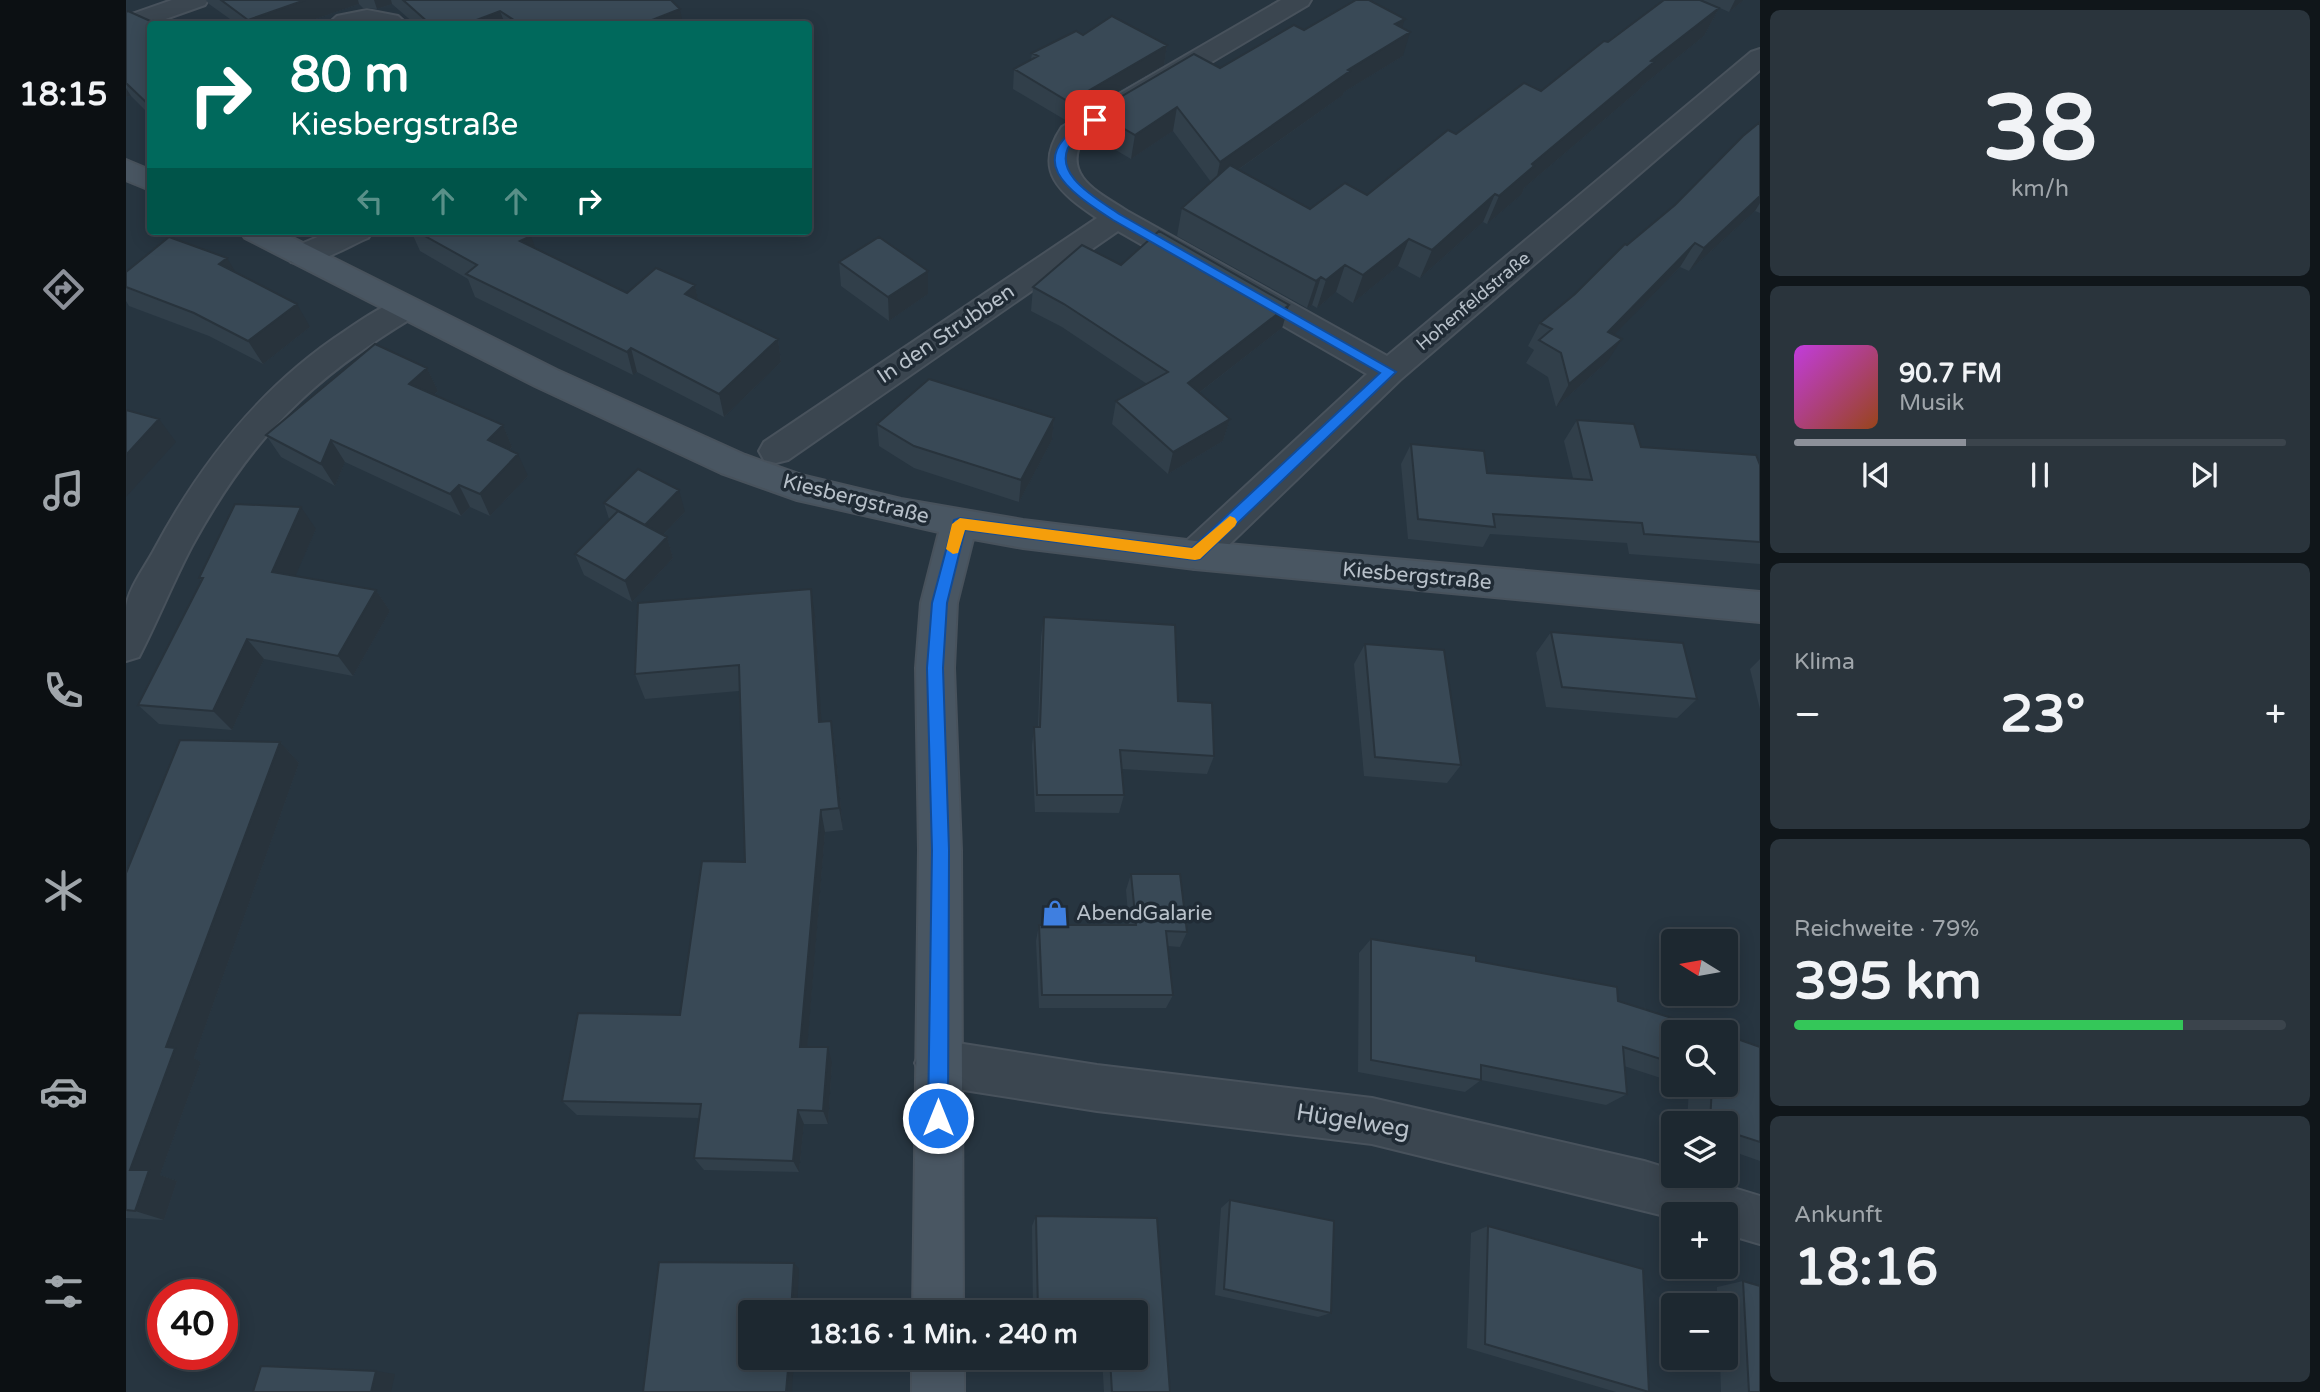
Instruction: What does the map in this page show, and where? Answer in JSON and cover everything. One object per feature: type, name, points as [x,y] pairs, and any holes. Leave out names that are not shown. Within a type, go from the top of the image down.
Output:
[{"type":"street","points":[[126,26],[196,0]]},
{"type":"street","points":[[1299,0],[1072,133],[1060,158],[1065,176],[1081,193],[1117,218],[1389,372]]},
{"type":"street","points":[[339,17],[387,21]]},
{"type":"street","name":"Hohenfeldstraße","points":[[1195,555],[1389,372],[1748,83],[1760,57]]},
{"type":"street","points":[[126,169],[147,180]]},
{"type":"street","name":"In den Strubben","points":[[776,451],[1117,218]]},
{"type":"street","name":"Kiesbergstraße","points":[[263,235],[546,378],[733,464],[797,487],[960,524],[1195,555],[1760,607]]},
{"type":"street","points":[[302,254],[348,235]]},
{"type":"street","points":[[126,646],[144,604],[205,491],[250,432],[292,387],[356,337],[406,308]]},
{"type":"street","points":[[938,1300],[940,850],[935,668],[940,603],[960,524]]},
{"type":"street","name":"Hügelweg","points":[[938,1063],[1097,1088],[1372,1121],[1644,1185],[1760,1220]]},
{"type":"street","points":[[938,1370],[938,1392]]},
{"type":"building","points":[[221,0],[305,0],[248,20]]},
{"type":"building","points":[[403,0],[671,0],[680,9],[650,21],[515,21],[500,11],[474,21],[427,21]]},
{"type":"building","points":[[1356,0],[1369,0],[1405,19],[1395,24],[1410,32],[1348,70],[1350,71],[1220,162],[1177,107],[1135,135],[1095,112],[1194,54],[1220,68],[1294,25],[1304,30]]},
{"type":"building","points":[[1664,0],[1700,0],[1719,8],[1651,61],[1654,62],[1432,250],[1409,239],[1363,275],[1345,265],[1326,280],[1321,277],[1316,281],[1182,208],[1230,165],[1310,209],[1345,183],[1367,195],[1448,130],[1456,134],[1524,83],[1541,91],[1604,41],[1608,42]]},
{"type":"building","points":[[126,12],[150,21],[147,21],[147,103],[126,83]]},
{"type":"building","points":[[1112,16],[1167,45],[1069,102],[1014,69],[1038,56],[1032,53],[1076,31],[1083,35]]},
{"type":"building","points":[[1760,122],[1760,196],[1704,248],[1695,243],[1608,332],[1622,339],[1569,384],[1561,353],[1539,340],[1552,329],[1540,323],[1575,294],[1625,244],[1675,205]]},
{"type":"building","points":[[1159,231],[1289,305],[1188,383],[1230,419],[1173,452],[1116,401],[1168,372],[1064,304],[1033,287],[1082,245],[1121,265]]},
{"type":"building","points":[[423,235],[529,235],[520,241],[627,293],[656,268],[695,285],[685,294],[778,339],[719,394],[631,348],[627,352],[466,274],[477,265]]},
{"type":"building","points":[[169,237],[227,258],[219,264],[297,304],[248,341],[194,313],[126,287],[126,272]]},
{"type":"building","points":[[879,237],[928,271],[888,297],[839,262]]},
{"type":"building","points":[[375,344],[427,368],[409,384],[503,425],[488,440],[518,454],[480,494],[459,485],[450,494],[331,440],[321,464],[266,435]]},
{"type":"building","points":[[929,379],[1054,418],[1021,480],[914,446],[877,424]]},
{"type":"building","points":[[126,410],[159,419],[126,455]]},
{"type":"building","points":[[1577,420],[1634,424],[1641,447],[1756,455],[1760,465],[1760,542],[1644,534],[1642,523],[1493,514],[1495,527],[1418,519],[1411,444],[1484,451],[1487,473],[1592,480]]},
{"type":"building","points":[[638,469],[679,490],[645,525],[604,503]]},
{"type":"building","points":[[235,504],[301,507],[272,572],[376,590],[338,656],[247,639],[213,711],[138,705],[203,578],[199,578]]},
{"type":"building","points":[[618,511],[667,537],[625,581],[575,554]]},
{"type":"building","points":[[811,589],[819,722],[831,721],[839,808],[821,810],[800,1047],[828,1047],[823,1111],[798,1110],[793,1161],[694,1158],[701,1104],[562,1101],[578,1013],[680,1015],[702,861],[745,862],[739,665],[635,674],[638,603]]},
{"type":"building","points":[[1044,617],[1175,625],[1178,701],[1212,703],[1214,756],[1120,750],[1124,795],[1037,795],[1034,727],[1040,727]]},
{"type":"building","points":[[1551,632],[1683,643],[1697,699],[1562,687]]},
{"type":"building","points":[[1365,644],[1444,650],[1461,765],[1375,757]]},
{"type":"building","points":[[180,740],[280,742],[166,1047],[175,1048],[130,1170],[149,1170],[135,1211],[126,1210],[126,873]]},
{"type":"building","points":[[1131,874],[1180,874],[1187,932],[1166,931],[1173,995],[1042,995],[1039,925],[1136,925]]},
{"type":"building","points":[[1371,939],[1476,956],[1476,961],[1617,987],[1618,1001],[1678,1020],[1661,1020],[1661,1059],[1623,1047],[1627,1094],[1481,1065],[1481,1080],[1371,1060]]},
{"type":"building","points":[[1738,1039],[1760,1047],[1760,1142],[1738,1135],[1738,1111],[1711,1111],[1711,1097],[1738,1097]]},
{"type":"building","points":[[1230,1200],[1334,1221],[1331,1313],[1224,1289]]},
{"type":"building","points":[[1036,1216],[1157,1218],[1170,1392],[1112,1392],[1111,1370],[1148,1370],[1148,1300],[1038,1300]]},
{"type":"building","points":[[1488,1226],[1643,1269],[1649,1392],[1485,1344]]},
{"type":"building","points":[[659,1262],[794,1263],[792,1300],[738,1300],[738,1370],[788,1370],[786,1392],[643,1392]]},
{"type":"building","points":[[1743,1281],[1760,1286],[1760,1392],[1749,1392]]},
{"type":"building","points":[[261,1366],[376,1371],[371,1392],[253,1392]]},
{"type":"slow traffic","points":[[953,549],[960,524],[1195,555],[1230,522]]},
{"type":"place","name":"AbendGalarie","points":[[1055,913]]},
{"type":"route","points":[[938,1118],[940,850],[935,668],[940,603],[960,524],[1195,555],[1389,372],[1117,218],[1081,193],[1065,176],[1060,158],[1072,133],[1095,120]]}]
